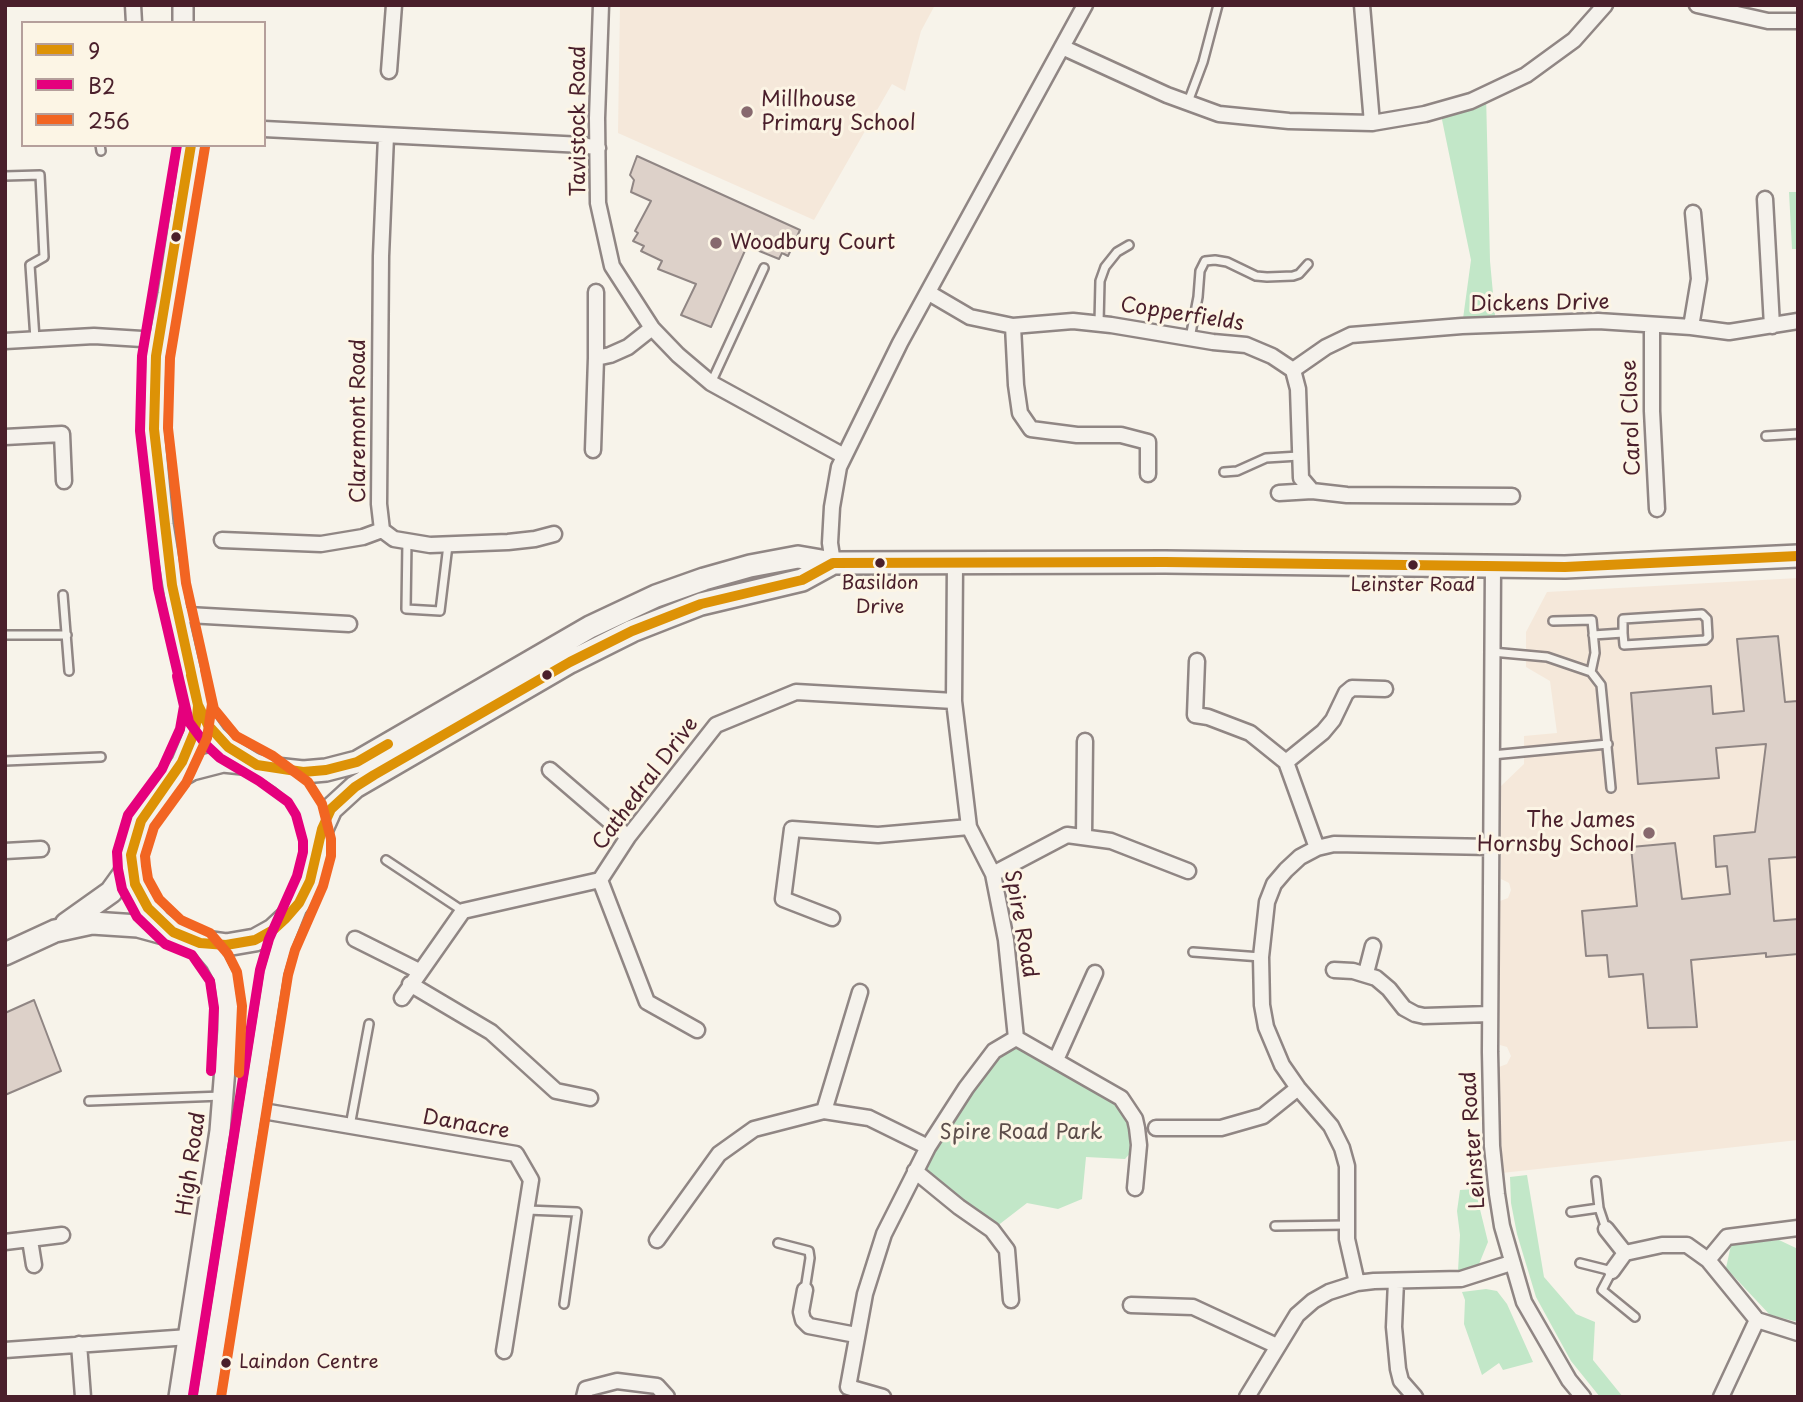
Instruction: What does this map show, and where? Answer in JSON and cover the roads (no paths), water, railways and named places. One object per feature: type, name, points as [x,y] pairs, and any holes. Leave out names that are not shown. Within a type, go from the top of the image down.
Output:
[{"type":"main road","points":[[5,954],[55,931],[111,892],[124,874],[141,821],[163,790],[178,777],[208,764],[223,761],[303,772],[334,769],[357,762],[590,626],[656,596],[750,566],[797,557],[833,563],[1165,562],[1565,567],[1798,556]]},
{"type":"main road","points":[[55,931],[82,925],[116,924],[148,929],[195,942],[226,946],[255,940],[273,930],[299,903],[310,881],[322,829],[331,809],[355,787],[570,662],[632,631],[701,604],[802,580],[833,563]]},
{"type":"main road","points":[[262,766],[298,792],[309,809],[314,823],[317,854]]},
{"type":"main road","points":[[131,855],[135,884],[148,908],[173,932],[195,942]]},
{"type":"street","points":[[389,71],[394,5]]},
{"type":"street","name":"Tavistock Road","points":[[600,5],[598,203],[612,266],[652,328],[711,383],[844,457]]},
{"type":"street","points":[[833,563],[830,543],[832,507],[839,467],[900,343],[1084,5]]},
{"type":"street","points":[[1362,5],[1372,123]]},
{"type":"street","points":[[1062,47],[1126,78],[1219,114],[1289,121],[1372,123],[1425,114],[1471,102],[1526,75],[1574,40],[1605,5]]},
{"type":"street","points":[[1697,5],[1768,21],[1798,21]]},
{"type":"street","points":[[266,130],[583,145],[598,148]]},
{"type":"street","name":"Claremont Road","points":[[386,136],[381,256],[379,504],[382,530],[394,539],[430,545],[508,542],[554,534]]},
{"type":"street","points":[[191,147],[158,340],[154,429],[163,524],[178,616],[198,705],[216,736],[228,747],[262,766]]},
{"type":"street","points":[[1765,199],[1772,326]]},
{"type":"street","points":[[1691,327],[1699,279],[1693,213]]},
{"type":"street","points":[[593,450],[596,292]]},
{"type":"street","name":"Copperfields","points":[[929,293],[970,317],[1013,326],[1073,321],[1099,323],[1246,345],[1272,356],[1293,370]]},
{"type":"street","name":"Dickens Drive","points":[[1293,370],[1326,347],[1351,335],[1598,321],[1729,332],[1798,321]]},
{"type":"street","name":"Carol Close","points":[[1652,324],[1651,378],[1657,509]]},
{"type":"street","points":[[1013,326],[1020,413],[1031,429],[1077,435],[1121,435],[1148,442],[1148,474]]},
{"type":"street","points":[[596,358],[628,347],[652,328]]},
{"type":"street","points":[[5,341],[94,336],[158,340]]},
{"type":"street","points":[[1293,370],[1298,389],[1301,478],[1312,491]]},
{"type":"street","points":[[5,437],[62,434],[64,481]]},
{"type":"street","points":[[1279,494],[1312,491],[1347,495],[1512,496]]},
{"type":"street","points":[[222,540],[321,544],[363,537],[382,530]]},
{"type":"street","name":"Spire Road","points":[[955,564],[954,701],[969,827],[993,874],[1006,940],[1016,1038]]},
{"type":"street","name":"Leinster Road","points":[[1493,567],[1490,1014],[1493,1146],[1500,1216],[1524,1302],[1569,1380],[1583,1397]]},
{"type":"street","points":[[178,616],[349,624]]},
{"type":"street","points":[[1197,661],[1195,715],[1209,717],[1250,733],[1286,762],[1317,848]]},
{"type":"street","points":[[1286,762],[1323,732],[1333,720],[1346,692],[1352,688],[1385,689]]},
{"type":"street","name":"Cathedral Drive","points":[[697,1030],[647,1002],[600,880],[628,837],[716,724],[796,692],[954,701]]},
{"type":"street","points":[[163,790],[182,762],[197,719],[198,705]]},
{"type":"street","points":[[1084,838],[1085,741]]},
{"type":"street","points":[[550,770],[628,837]]},
{"type":"street","points":[[832,918],[783,899],[792,829],[878,835],[969,827]]},
{"type":"street","points":[[993,874],[1067,835],[1111,841],[1188,872]]},
{"type":"street","points":[[1357,1283],[1347,1240],[1347,1166],[1342,1147],[1331,1126],[1282,1065],[1266,1027],[1262,1005],[1261,957],[1267,902],[1274,884],[1286,870],[1300,857],[1317,848],[1353,843],[1492,847]]},
{"type":"street","points":[[5,850],[41,849]]},
{"type":"street","points":[[402,998],[463,911],[600,880]]},
{"type":"street","points":[[207,1397],[274,972],[299,903]]},
{"type":"street","points":[[355,939],[419,971]]},
{"type":"street","name":"High Road","points":[[179,1397],[224,1096],[228,1007],[227,987],[216,962],[195,942]]},
{"type":"street","points":[[1366,973],[1373,946]]},
{"type":"street","points":[[1334,970],[1366,973],[1376,978],[1404,1008],[1415,1014],[1490,1014]]},
{"type":"street","points":[[1056,1060],[1095,973]]},
{"type":"street","points":[[410,984],[491,1032],[556,1091],[590,1098]]},
{"type":"street","points":[[824,1111],[860,992]]},
{"type":"street","points":[[883,1397],[848,1387],[865,1294],[884,1234],[928,1147],[994,1051],[1016,1038],[1121,1098],[1135,1119],[1139,1145],[1135,1188]]},
{"type":"street","points":[[1156,1129],[1220,1129],[1263,1116],[1298,1088]]},
{"type":"street","name":"Danacre","points":[[251,1109],[516,1154],[531,1180],[503,1351]]},
{"type":"street","points":[[657,1240],[719,1154],[754,1129],[824,1111],[869,1118],[928,1147]]},
{"type":"street","points":[[915,1171],[958,1207],[992,1230],[1007,1250],[1011,1300]]},
{"type":"street","points":[[1708,1260],[1727,1237],[1798,1228]]},
{"type":"street","points":[[1606,1229],[1625,1253]]},
{"type":"street","points":[[5,1242],[62,1235]]},
{"type":"street","points":[[30,1240],[34,1265]]},
{"type":"street","points":[[1612,1271],[1625,1253],[1662,1245],[1687,1245],[1708,1260],[1757,1320],[1798,1333]]},
{"type":"street","points":[[1247,1397],[1297,1315],[1329,1292],[1357,1283],[1461,1279],[1511,1263]]},
{"type":"street","points":[[1396,1281],[1396,1361],[1402,1381],[1415,1397]]},
{"type":"street","points":[[805,1290],[802,1312],[803,1320],[809,1326],[818,1330],[856,1335]]},
{"type":"street","points":[[1131,1305],[1193,1307],[1277,1346]]},
{"type":"street","points":[[1721,1397],[1757,1320]]},
{"type":"street","points":[[5,1350],[189,1338]]},
{"type":"street","points":[[79,1344],[83,1397]]},
{"type":"street","points":[[584,1397],[586,1389],[617,1381],[657,1386],[667,1397]]},
{"type":"lane","points":[[1188,103],[1203,62],[1218,5]]},
{"type":"lane","points":[[5,176],[40,175],[44,257],[30,265],[35,339]]},
{"type":"lane","points":[[1099,323],[1100,281],[1105,267],[1117,253],[1129,245]]},
{"type":"lane","points":[[1190,338],[1200,271],[1205,261],[1227,262],[1256,276],[1281,277],[1300,274],[1308,264]]},
{"type":"lane","points":[[711,383],[764,268]]},
{"type":"lane","points":[[1766,436],[1798,434]]},
{"type":"lane","points":[[1224,472],[1237,471],[1266,458],[1299,456]]},
{"type":"lane","points":[[407,541],[406,609],[440,611],[448,544]]},
{"type":"lane","points":[[63,594],[69,671]]},
{"type":"lane","points":[[1702,614],[1707,619],[1708,637],[1705,640],[1624,645],[1623,633],[1623,619],[1702,614]]},
{"type":"lane","points":[[1553,621],[1592,620],[1595,653],[1591,672]]},
{"type":"lane","points":[[1593,635],[1623,633]]},
{"type":"lane","points":[[5,635],[66,635]]},
{"type":"lane","points":[[1493,652],[1547,657],[1591,672],[1601,685],[1611,788]]},
{"type":"lane","points":[[1493,755],[1608,744]]},
{"type":"lane","points":[[5,761],[101,757]]},
{"type":"lane","points":[[386,860],[463,911]]},
{"type":"lane","points":[[1193,951],[1261,957]]},
{"type":"lane","points":[[349,1126],[369,1024]]},
{"type":"lane","points":[[89,1101],[224,1096]]},
{"type":"lane","points":[[1595,1181],[1599,1208],[1606,1229]]},
{"type":"lane","points":[[1571,1212],[1599,1208]]},
{"type":"lane","points":[[526,1210],[578,1212],[564,1304]]},
{"type":"lane","points":[[1275,1226],[1347,1225]]},
{"type":"lane","points":[[778,1243],[809,1251],[805,1290]]},
{"type":"lane","points":[[1580,1263],[1612,1271],[1602,1290],[1635,1317]]},
{"type":"place","name":"Millhouse Primary School","points":[[747,112]]},
{"type":"place","name":"Woodbury Court","points":[[716,243]]},
{"type":"place","name":"Basildon Drive","points":[[880,563]]},
{"type":"place","name":"Leinster Road","points":[[1413,565]]},
{"type":"place","name":"The James Hornsby School","points":[[1649,833]]},
{"type":"place","name":"Laindon Centre","points":[[226,1363]]},
{"type":"park label","name":"Spire Road Park","points":[[1021,1133]]}]
